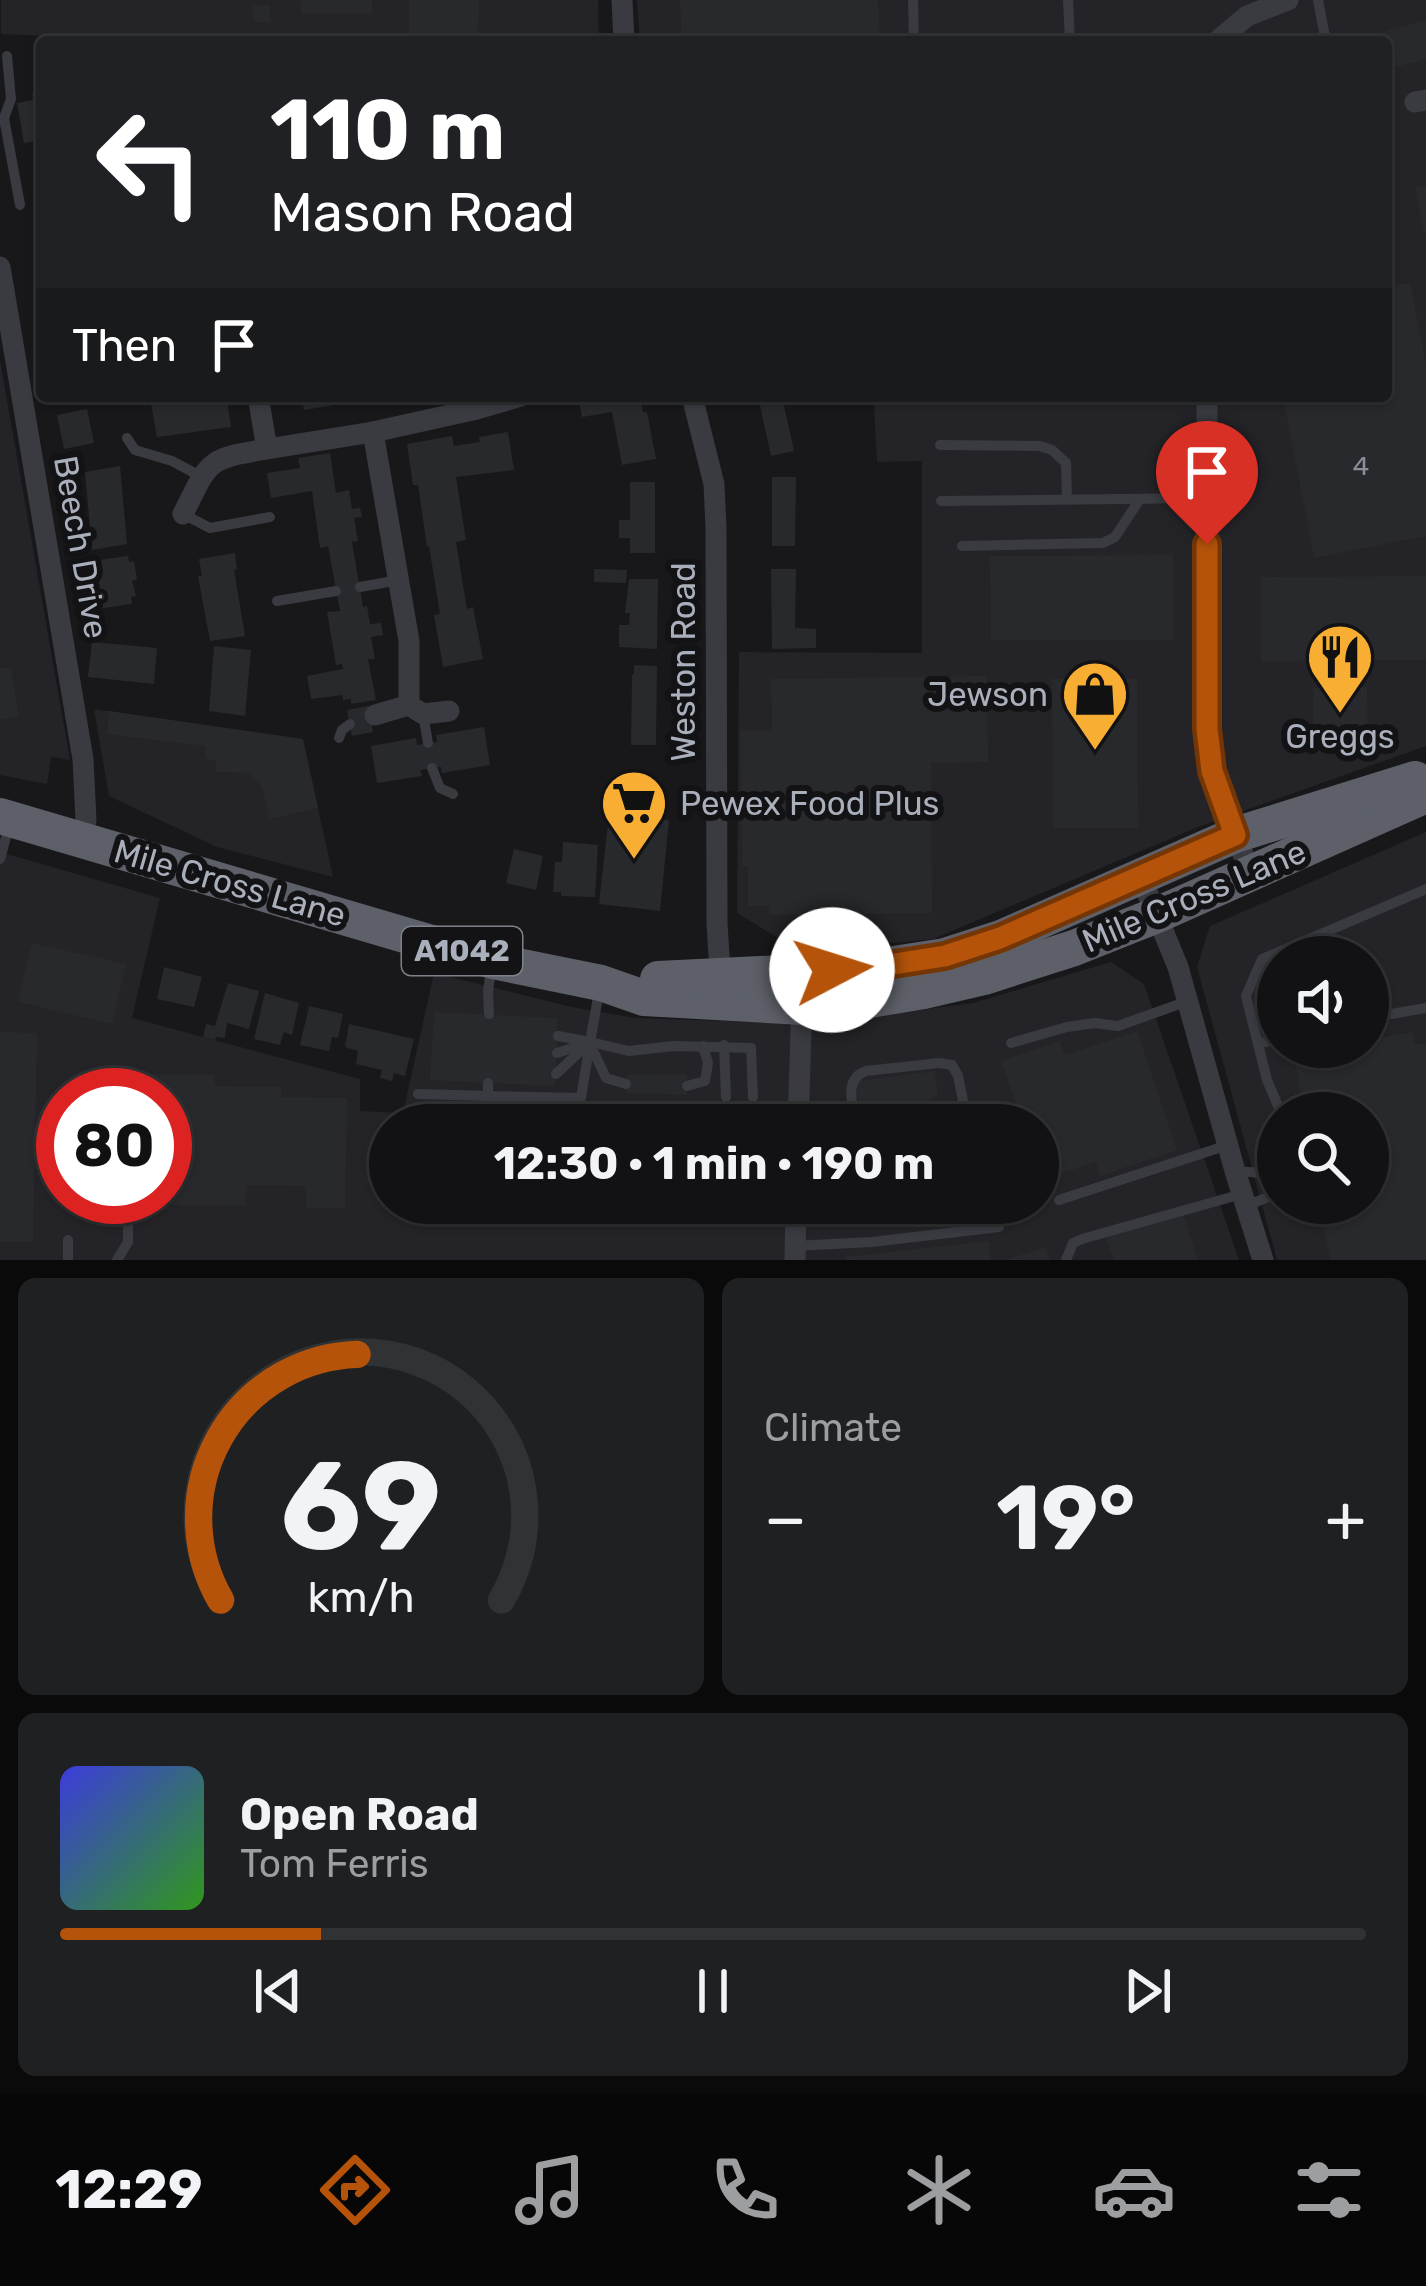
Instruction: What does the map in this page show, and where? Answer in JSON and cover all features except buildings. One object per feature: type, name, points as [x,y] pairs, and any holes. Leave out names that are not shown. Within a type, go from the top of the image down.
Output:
[{"type":"highway","name":"Mile Cross Lane","points":[[802,989],[862,969],[945,956],[1000,938],[1235,835],[1426,776]]},
{"type":"highway","name":"Mile Cross Lane","points":[[6,818],[493,961],[601,983],[644,998],[721,989],[802,989],[851,1003],[984,977],[1074,947],[1426,795]]},
{"type":"street","points":[[622,0],[624,36]]},
{"type":"street","points":[[1223,36],[1247,16],[1288,0]]},
{"type":"street","name":"Beech Drive","points":[[0,266],[6,339],[83,759],[86,820],[82,840]]},
{"type":"street","points":[[259,402],[267,449]]},
{"type":"street","points":[[182,514],[206,470],[223,456],[373,432],[500,402]]},
{"type":"street","name":"Weston Road","points":[[694,402],[714,484],[721,989]]},
{"type":"street","points":[[1207,402],[1207,729],[1212,771],[1250,873]]},
{"type":"street","points":[[373,432],[409,641],[416,710]]},
{"type":"street","points":[[373,716],[448,711]]},
{"type":"street","points":[[1140,875],[1178,968],[1263,1260]]},
{"type":"street","points":[[799,1104],[802,989]]},
{"type":"lane","points":[[913,0],[914,36]]},
{"type":"lane","points":[[1068,0],[1070,36]]},
{"type":"lane","points":[[1318,0],[1325,36]]},
{"type":"lane","points":[[8,56],[11,99],[4,118],[20,205]]},
{"type":"lane","points":[[127,438],[135,450],[172,461],[202,477]]},
{"type":"lane","points":[[940,445],[1052,450],[1066,463],[1067,500]]},
{"type":"lane","points":[[941,501],[1207,498]]},
{"type":"lane","points":[[962,546],[1103,543],[1115,537],[1140,499]]},
{"type":"lane","points":[[182,514],[210,528],[270,517]]},
{"type":"lane","points":[[360,587],[399,580]]},
{"type":"lane","points":[[277,601],[336,591]]},
{"type":"lane","points":[[416,710],[428,743]]},
{"type":"lane","points":[[339,738],[350,724]]},
{"type":"lane","points":[[432,768],[440,788],[453,794]]},
{"type":"lane","points":[[0,860],[6,818]]},
{"type":"lane","points":[[1316,936],[1426,889]]},
{"type":"lane","points":[[489,1014],[493,961]]},
{"type":"lane","points":[[1257,971],[1246,996],[1257,1036]]},
{"type":"lane","points":[[418,1094],[488,1089],[581,1098],[601,983]]},
{"type":"lane","points":[[1011,1043],[1067,1027],[1118,1026],[1188,1001]]},
{"type":"lane","points":[[1389,1014],[1426,1008]]},
{"type":"lane","points":[[558,1036],[629,1051],[724,1045],[751,1048],[753,1097]]},
{"type":"lane","points":[[556,1053],[590,1042]]},
{"type":"lane","points":[[556,1074],[590,1042]]},
{"type":"lane","points":[[590,1042],[606,1078],[626,1084]]},
{"type":"lane","points":[[724,1045],[726,1097]]},
{"type":"lane","points":[[687,1086],[705,1081],[708,1063],[703,1046]]},
{"type":"lane","points":[[854,1104],[852,1083],[858,1073],[939,1063],[952,1065],[964,1104]]},
{"type":"lane","points":[[1059,1200],[1228,1145]]},
{"type":"lane","points":[[1235,1171],[1257,1173]]},
{"type":"lane","points":[[1066,1260],[1073,1244],[1082,1239],[1257,1197]]},
{"type":"lane","points":[[117,1260],[128,1242],[128,1224]]},
{"type":"lane","points":[[795,1253],[999,1227]]},
{"type":"lane","points":[[68,1240],[68,1260]]},
{"type":"shaded area","points":[[1,0],[598,0],[599,36],[1,34]]},
{"type":"shaded area","points":[[637,0],[1426,0],[1426,746],[1198,827],[933,939],[801,952],[737,913],[739,652],[922,653],[922,461],[877,462],[874,403],[862,402],[1392,402],[1392,36],[640,36]]},
{"type":"shaded area","points":[[0,360],[70,760],[51,757],[47,784],[0,775]]},
{"type":"shaded area","points":[[94,709],[303,739],[333,877],[217,847],[109,796]]},
{"type":"shaded area","points":[[1426,832],[1426,1260],[1277,1260],[1267,1224],[1389,1224],[1389,1092],[1257,1092],[1257,1187],[1197,967],[1210,926]]},
{"type":"shaded area","points":[[0,852],[160,898],[132,1018],[360,1079],[360,1111],[369,1111],[369,1224],[1059,1224],[1059,1104],[405,1104],[434,973],[635,1018],[757,1022],[844,1020],[973,1003],[1111,962],[1144,984],[1239,1260],[0,1260]]},
{"type":"place","name":"Greggs","points":[[1340,716]]},
{"type":"place","name":"Jewson","points":[[1095,753]]},
{"type":"place","name":"Pewex Food Plus","points":[[634,862]]},
{"type":"route","points":[[832,970],[945,956],[1000,938],[1235,835],[1212,771],[1207,729],[1207,544]]}]
